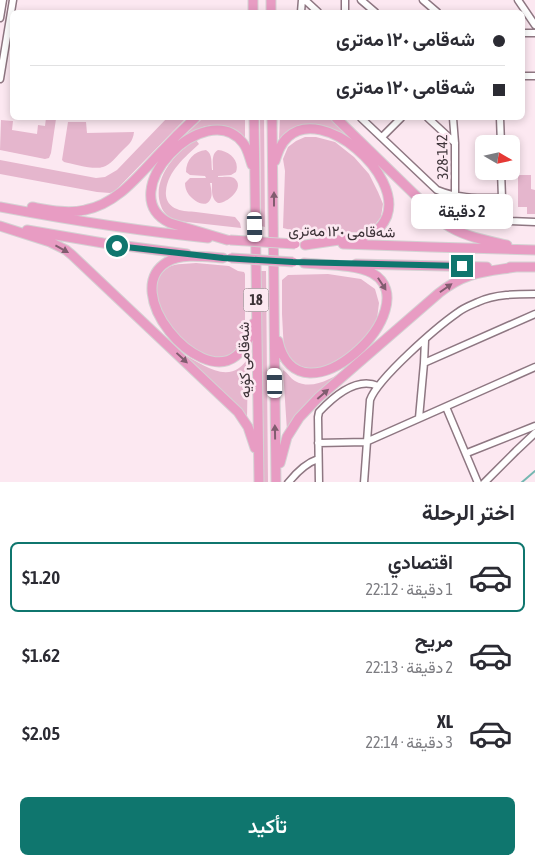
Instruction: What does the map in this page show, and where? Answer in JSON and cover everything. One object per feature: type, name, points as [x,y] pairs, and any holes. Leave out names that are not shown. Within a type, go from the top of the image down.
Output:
[{"type":"highway","points":[[0,206],[72,212],[100,205],[113,199],[125,189],[193,120]]},
{"type":"highway","name":"شەقامی کۆیە","points":[[254,120],[259,482]]},
{"type":"highway","name":"شەقامی کۆیە","points":[[272,120],[276,481]]},
{"type":"highway","points":[[338,120],[445,224],[457,232],[469,236],[525,250]]},
{"type":"highway","points":[[229,240],[170,223],[161,218],[155,210],[152,201],[151,187],[154,178],[161,166],[175,150],[192,137],[212,130],[223,130],[234,134],[242,142],[248,152],[254,173]]},
{"type":"highway","points":[[274,166],[281,146],[288,137],[298,130],[318,130],[342,139],[359,151],[374,167],[387,192],[389,206],[386,216],[381,226],[372,234],[300,244]]},
{"type":"highway","name":"شەقامی ١٢٠ مەتری","points":[[0,206],[109,226],[229,240],[300,244],[535,250]]},
{"type":"highway","points":[[0,226],[103,244],[227,258]]},
{"type":"highway","points":[[0,226],[50,242],[72,255],[238,412],[248,427],[259,464]]},
{"type":"highway","points":[[257,316],[247,342],[234,358],[220,362],[210,361],[181,343],[163,322],[156,309],[152,294],[152,283],[160,268],[168,261],[188,257],[227,258],[358,268],[375,275],[383,284],[387,296],[386,308],[380,323],[367,343],[349,359],[328,370],[310,373],[296,369],[285,360],[280,352],[274,324]]},
{"type":"highway","points":[[304,263],[535,268]]},
{"type":"highway","points":[[276,481],[283,448],[289,432],[318,398],[446,287],[460,279],[477,273],[516,267]]},
{"type":"street","points":[[0,18],[3,0]]},
{"type":"street","points":[[303,0],[316,10]]},
{"type":"street","points":[[361,0],[373,10]]},
{"type":"street","points":[[423,0],[435,10]]},
{"type":"street","points":[[525,10],[535,25]]},
{"type":"street","points":[[0,79],[10,18]]},
{"type":"street","points":[[363,120],[437,190],[455,196],[502,198]]},
{"type":"street","points":[[382,137],[399,120]]},
{"type":"street","points":[[430,120],[455,143]]},
{"type":"street","name":"328-142","points":[[453,120],[455,196]]},
{"type":"street","points":[[500,120],[501,135]]},
{"type":"street","points":[[502,180],[504,218],[510,221],[535,222]]},
{"type":"street","points":[[364,482],[370,400],[378,386],[407,356],[459,311],[491,298],[517,294],[535,294]]},
{"type":"street","points":[[424,363],[535,314]]},
{"type":"street","points":[[419,418],[425,340]]},
{"type":"street","points":[[318,443],[366,442],[535,367]]},
{"type":"street","points":[[318,482],[318,417],[320,411],[343,391],[354,385],[368,383],[378,386]]},
{"type":"street","points":[[446,406],[478,482]]},
{"type":"street","points":[[466,453],[535,426]]},
{"type":"street","points":[[484,482],[535,433]]},
{"type":"street","points":[[288,482],[305,466],[318,459]]},
{"type":"shaded area","points":[[1,120],[13,121],[12,130],[37,134],[38,125],[45,126],[46,120],[56,120],[49,158],[45,159],[0,150]]},
{"type":"shaded area","points":[[165,120],[184,120],[115,191],[110,193],[0,174],[0,160],[96,178],[105,177],[117,170]]},
{"type":"shaded area","points":[[201,120],[245,120],[245,139],[231,129],[215,125],[200,128],[184,136]]},
{"type":"shaded area","points":[[260,120],[264,120],[265,227],[261,226]]},
{"type":"shaded area","points":[[280,120],[333,120],[365,150],[321,125],[302,127],[279,140]]},
{"type":"shaded area","points":[[68,122],[86,122],[87,133],[134,132],[131,141],[113,161],[106,166],[94,168],[62,160]]},
{"type":"shaded area","points":[[305,137],[316,137],[335,142],[354,157],[369,174],[383,204],[381,217],[373,227],[364,232],[316,233],[283,228],[285,171],[283,159],[288,147]]},
{"type":"shaded area","points":[[196,140],[199,144],[178,165],[170,177],[166,191],[168,202],[174,208],[182,211],[235,217],[240,223],[241,228],[178,221],[172,219],[163,211],[159,196],[159,186],[162,177],[173,159]]},
{"type":"shaded area","points":[[206,150],[211,156],[212,170],[213,156],[218,150],[230,154],[235,160],[236,172],[231,175],[218,176],[234,178],[238,186],[231,197],[222,202],[218,203],[214,199],[212,192],[208,203],[199,203],[189,195],[186,189],[185,183],[190,178],[206,178],[205,176],[190,175],[186,172],[189,160],[194,154]]},
{"type":"shaded area","points":[[520,175],[531,175],[531,189],[535,190],[535,214],[527,214],[527,207],[518,207],[518,180],[520,180]]},
{"type":"shaded area","points":[[196,263],[229,266],[245,274],[245,339],[239,350],[223,357],[217,358],[204,355],[191,347],[167,321],[159,306],[156,291],[159,278],[169,267],[179,264]]},
{"type":"shaded area","points":[[261,271],[266,271],[268,482],[264,482]]},
{"type":"shaded area","points":[[328,274],[361,279],[375,289],[379,303],[377,319],[372,332],[362,344],[320,371],[295,365],[284,352],[282,280],[288,275]]},
{"type":"shaded area","points":[[185,355],[211,369],[225,372],[239,368],[248,359],[247,419],[230,398]]},
{"type":"shaded area","points":[[348,369],[287,431],[283,370],[295,381],[308,385],[322,382]]},
{"type":"waterway","points":[[522,482],[535,471]]},
{"type":"route","points":[[117,246],[223,258],[293,262],[462,266]]}]
